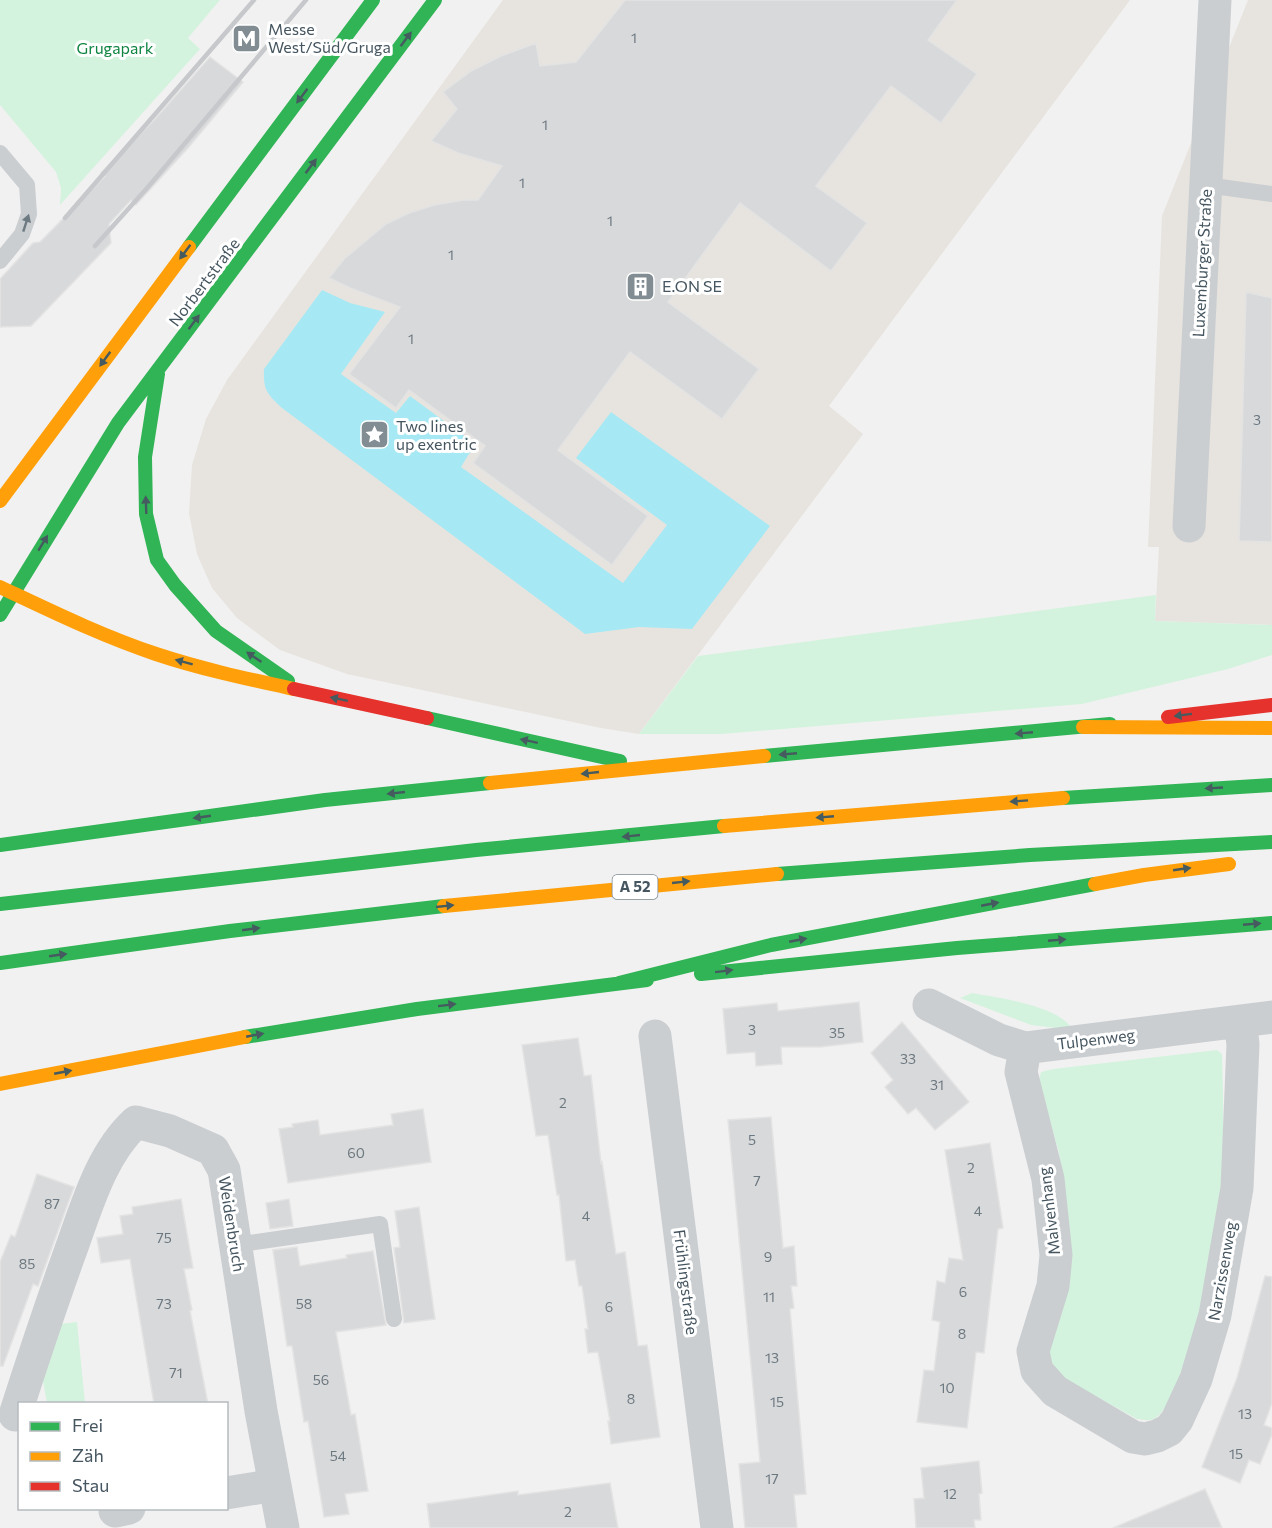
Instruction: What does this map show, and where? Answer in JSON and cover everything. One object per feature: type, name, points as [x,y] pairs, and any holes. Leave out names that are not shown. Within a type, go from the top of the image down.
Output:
[{"type":"main road","name":"Norbertstraße","points":[[0,501],[373,0]]},
{"type":"main road","name":"Norbertstraße","points":[[0,615],[6,590],[118,423],[435,0]]},
{"type":"main road","points":[[159,369],[145,457],[146,513],[157,560],[175,585],[216,631],[302,691]]},
{"type":"main road","points":[[6,590],[90,628],[157,654],[248,679],[648,767]]},
{"type":"main road","points":[[1,844],[326,800],[648,767],[1083,728],[1272,705]]},
{"type":"main road","points":[[1083,728],[1272,728]]},
{"type":"main road","points":[[0,904],[296,870],[820,817],[1055,798],[1272,785]]},
{"type":"main road","name":"A 52","points":[[0,963],[302,922],[703,880],[1101,849],[1272,842]]},
{"type":"main road","points":[[619,983],[771,945],[1144,875],[1243,863]]},
{"type":"main road","points":[[2,1083],[266,1033],[417,1009],[619,983],[790,963],[1272,923]]},
{"type":"street","name":"Luxemburger Straße","points":[[1189,526],[1215,0]]},
{"type":"street","name":"Tulpenweg","points":[[929,1005],[999,1040],[1025,1048],[1272,1017]]},
{"type":"street","name":"Narzissenweg","points":[[1095,1414],[1133,1437],[1145,1439],[1157,1436],[1169,1430],[1177,1420],[1196,1379],[1215,1315],[1237,1188],[1243,1044],[1240,1021]]},
{"type":"street","name":"Frühlingstraße","points":[[654,1036],[717,1528]]},
{"type":"street","name":"Malvenhang","points":[[1025,1048],[1021,1072],[1048,1179],[1056,1255],[1053,1286],[1033,1351],[1037,1371],[1055,1391],[1095,1414]]},
{"type":"street","name":"Weidenbruch","points":[[19,1402],[45,1323],[100,1172],[122,1135],[136,1122],[170,1131],[213,1150],[224,1170],[261,1412],[283,1528]]},
{"type":"street","name":"Weidenbruch","points":[[15,1415],[18,1406]]},
{"type":"street","points":[[228,1493],[274,1485]]},
{"type":"lane","points":[[0,153],[27,186],[29,214],[22,234],[0,261]]},
{"type":"lane","points":[[1206,185],[1272,194]]},
{"type":"lane","points":[[236,1245],[380,1224],[394,1319]]},
{"type":"shaded area","points":[[503,0],[1130,0],[829,406],[863,434],[639,734],[347,674],[280,650],[237,618],[212,588],[197,554],[189,513],[192,465],[206,419],[227,380]]},
{"type":"shaded area","points":[[1248,0],[1272,0],[1272,625],[1155,621],[1159,547],[1148,547],[1162,216]]},
{"type":"green space","name":"Grugapark","points":[[0,0],[220,0],[188,38],[200,49],[60,205],[61,188],[56,172],[0,105]]},
{"type":"green space","points":[[1156,595],[1155,621],[1272,625],[1272,655],[1228,669],[1082,704],[722,734],[639,734],[698,656]]},
{"type":"green space","points":[[972,993],[1012,1000],[1042,1009],[1066,1021],[1073,1030],[1031,1025],[960,998]]},
{"type":"green space","points":[[1217,1050],[1222,1054],[1223,1150],[1221,1198],[1212,1261],[1185,1362],[1167,1405],[1156,1418],[1137,1419],[1061,1377],[1048,1359],[1069,1234],[1059,1153],[1039,1081],[1041,1072],[1053,1069]]},
{"type":"green space","points":[[77,1322],[85,1402],[47,1402],[42,1376],[60,1324]]},
{"type":"water","points":[[322,290],[350,303],[385,312],[341,374],[396,413],[410,396],[475,444],[461,467],[623,583],[667,525],[576,458],[611,412],[770,526],[692,629],[639,627],[585,634],[282,408],[269,395],[264,382],[264,369]]},
{"type":"building","points":[[625,0],[957,0],[928,40],[977,74],[941,123],[891,86],[816,186],[867,223],[831,271],[740,203],[668,302],[759,369],[722,419],[630,352],[558,450],[648,516],[612,565],[473,463],[485,446],[409,390],[396,408],[349,374],[400,307],[329,278],[344,259],[386,224],[434,205],[478,200],[502,166],[458,153],[431,141],[457,109],[443,92],[471,71],[501,56],[536,43],[540,66],[576,62]]},
{"type":"building","points":[[210,57],[243,82],[188,148],[136,205],[131,200],[109,224],[111,243],[31,326],[0,327],[0,279],[33,243],[40,242],[105,176],[101,173],[154,120]]},
{"type":"building","points":[[1246,292],[1272,298],[1272,542],[1239,541]]},
{"type":"building","points":[[859,1002],[863,1042],[820,1047],[781,1047],[782,1064],[756,1066],[755,1052],[727,1054],[723,1009],[777,1003],[778,1011]]},
{"type":"building","points":[[902,1022],[969,1102],[935,1130],[916,1108],[908,1114],[885,1087],[893,1080],[871,1053]]},
{"type":"building","points":[[578,1038],[584,1076],[591,1075],[601,1163],[616,1254],[625,1252],[638,1346],[647,1345],[660,1437],[611,1444],[608,1421],[610,1421],[598,1352],[588,1353],[585,1329],[588,1329],[582,1286],[579,1286],[575,1260],[566,1261],[559,1195],[557,1195],[548,1135],[536,1136],[522,1045]]},
{"type":"building","points":[[423,1109],[431,1162],[288,1183],[279,1129],[293,1127],[292,1124],[318,1120],[320,1135],[393,1125],[391,1114]]},
{"type":"building","points":[[771,1117],[783,1248],[794,1246],[797,1286],[791,1286],[794,1308],[790,1309],[806,1494],[794,1495],[797,1528],[745,1528],[739,1464],[760,1462],[728,1120]]},
{"type":"building","points":[[990,1143],[1003,1228],[998,1229],[984,1353],[976,1352],[967,1428],[917,1422],[924,1370],[934,1371],[940,1322],[932,1320],[937,1281],[945,1283],[949,1258],[963,1260],[945,1150]]},
{"type":"building","points":[[37,1174],[74,1187],[38,1286],[33,1284],[3,1366],[0,1366],[0,1262],[11,1235],[15,1237]]},
{"type":"building","points":[[181,1199],[193,1268],[184,1269],[208,1402],[154,1402],[130,1259],[101,1263],[97,1238],[123,1234],[120,1216],[133,1214],[132,1207]]},
{"type":"building","points":[[289,1199],[293,1226],[270,1229],[266,1203]]},
{"type":"building","points":[[419,1207],[435,1319],[404,1323],[394,1248],[400,1247],[395,1211]]},
{"type":"building","points":[[297,1247],[300,1266],[373,1251],[386,1325],[336,1332],[351,1415],[355,1414],[368,1491],[345,1494],[349,1514],[324,1517],[308,1421],[304,1422],[292,1346],[287,1346],[273,1250]]},
{"type":"building","points":[[1265,1276],[1272,1277],[1272,1403],[1264,1425],[1272,1428],[1272,1434],[1260,1464],[1249,1460],[1240,1483],[1202,1467],[1237,1378]]},
{"type":"building","points":[[979,1461],[982,1493],[979,1494],[981,1520],[974,1520],[975,1528],[916,1528],[914,1499],[924,1498],[921,1468]]},
{"type":"building","points":[[610,1483],[618,1528],[430,1528],[427,1504],[518,1491],[518,1495]]},
{"type":"building","points":[[1205,1489],[1222,1528],[1113,1528]]},
{"type":"railway","points":[[65,218],[254,0]]},
{"type":"railway","points":[[95,246],[148,187],[306,0]]},
{"type":"traffic: fast","points":[[189,247],[373,0]]},
{"type":"traffic: fast","points":[[0,615],[118,423],[435,0]]},
{"type":"traffic: fast","points":[[158,374],[145,457],[146,514],[157,560],[175,585],[216,631],[288,681]]},
{"type":"traffic: fast","points":[[427,718],[620,761]]},
{"type":"traffic: fast","points":[[764,756],[1110,724]]},
{"type":"traffic: fast","points":[[0,845],[325,800],[490,783]]},
{"type":"traffic: fast","points":[[1063,798],[1272,785]]},
{"type":"traffic: fast","points":[[0,904],[476,850],[724,826]]},
{"type":"traffic: fast","points":[[777,874],[1030,855],[1272,842]]},
{"type":"traffic: fast","points":[[619,983],[771,945],[1095,884]]},
{"type":"traffic: fast","points":[[0,963],[230,931],[444,906]]},
{"type":"traffic: fast","points":[[701,974],[957,948],[1272,923]]},
{"type":"traffic: fast","points":[[245,1037],[417,1009],[647,980]]},
{"type":"traffic: slow","points":[[0,501],[189,247]]},
{"type":"traffic: slow","points":[[0,587],[96,631],[156,654],[207,669],[294,689]]},
{"type":"traffic: slow","points":[[1083,727],[1272,728]]},
{"type":"traffic: slow","points":[[490,783],[764,756]]},
{"type":"traffic: slow","points":[[724,826],[1063,798]]},
{"type":"traffic: slow","points":[[1095,884],[1229,864]]},
{"type":"traffic: slow","points":[[444,906],[777,874]]},
{"type":"traffic: slow","points":[[0,1084],[245,1037]]},
{"type":"traffic: jam","points":[[294,689],[427,718]]},
{"type":"traffic: jam","points":[[1168,717],[1272,705]]},
{"type":"place","name":"Messe West/Süd/Gruga","points":[[247,38]]},
{"type":"place","name":"E.ON SE","points":[[641,286]]},
{"type":"place","name":"Two lines up exentric","points":[[375,435]]}]
